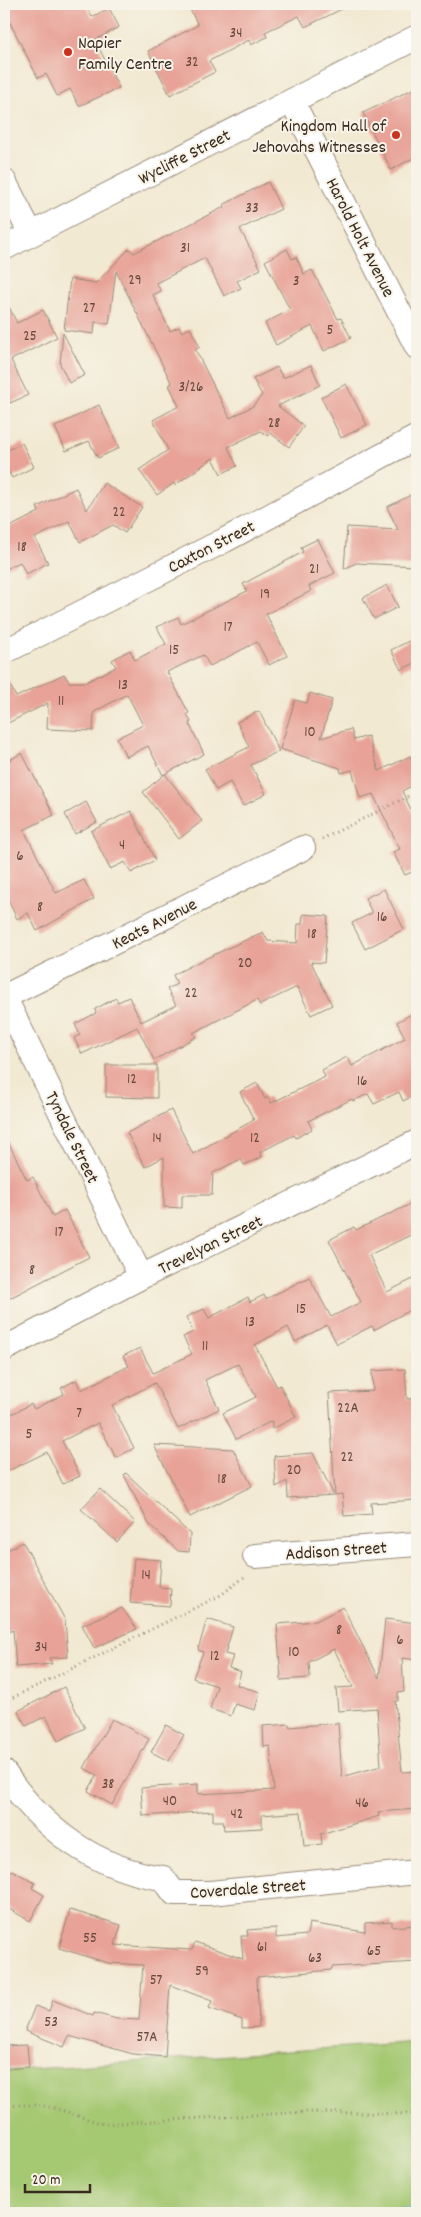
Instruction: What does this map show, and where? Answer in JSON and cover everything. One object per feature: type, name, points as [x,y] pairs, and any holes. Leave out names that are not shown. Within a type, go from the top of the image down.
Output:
[{"type":"street","name":"Wycliffe Street","points":[[4,248],[417,37]]},
{"type":"street","name":"Harold Holt Avenue","points":[[292,101],[417,347]]},
{"type":"street","points":[[4,181],[31,234]]},
{"type":"street","name":"Caxton Street","points":[[4,652],[225,540],[417,437]]},
{"type":"street","name":"Keats Avenue","points":[[4,997],[303,848]]},
{"type":"street","name":"Tyndale Street","points":[[4,997],[142,1277]]},
{"type":"street","name":"Trevelyan Street","points":[[4,1349],[142,1277],[417,1142]]},
{"type":"street","name":"Addison Street","points":[[255,1556],[417,1544]]},
{"type":"street","name":"Coverdale Street","points":[[4,1772],[22,1799],[40,1819],[64,1838],[102,1861],[142,1876],[163,1878],[174,1893],[210,1893],[417,1872]]},
{"type":"path","points":[[303,848],[417,792]]},
{"type":"path","points":[[4,1702],[221,1594],[247,1575],[255,1556]]},
{"type":"path","points":[[4,2107],[32,2105],[57,2109],[82,2119],[104,2124],[304,2112],[417,2114]]},
{"type":"green space","points":[[417,2042],[417,2213],[4,2213],[4,2071]]},
{"type":"building","name":"Napier Family Centre","points":[[4,4],[85,4],[92,17],[109,8],[119,27],[95,40],[119,88],[79,106],[70,89],[57,96],[46,74],[38,78],[4,11]]},
{"type":"building","points":[[187,4],[352,4],[305,27],[299,16],[265,32],[267,37],[251,45],[249,40],[209,61],[215,72],[170,95],[148,51],[198,25]]},
{"type":"building","name":"Kingdom Hall of Jehovahs Witnesses","points":[[417,87],[417,156],[391,170],[363,113]]},
{"type":"building","points":[[268,182],[281,209],[240,229],[261,269],[237,281],[241,288],[224,296],[205,258],[156,283],[161,291],[153,295],[170,331],[179,327],[182,332],[190,328],[200,347],[195,349],[230,418],[253,406],[262,395],[253,379],[277,367],[283,378],[311,365],[320,385],[278,406],[304,426],[289,447],[270,433],[268,436],[261,431],[228,447],[237,466],[221,474],[213,458],[175,485],[174,483],[157,495],[139,470],[168,450],[153,420],[179,406],[169,385],[172,384],[116,271],[109,324],[95,322],[94,334],[64,330],[70,279],[96,283],[129,249],[134,253]]},
{"type":"building","points":[[287,249],[292,259],[296,257],[304,274],[312,270],[338,319],[341,318],[351,338],[324,351],[312,326],[276,345],[265,323],[290,310],[265,261]]},
{"type":"building","points":[[4,297],[17,323],[43,310],[57,337],[11,360],[28,395],[10,403],[4,390]]},
{"type":"building","points":[[63,333],[85,375],[69,383],[60,364]]},
{"type":"building","points":[[346,384],[367,425],[341,438],[321,397]]},
{"type":"building","points":[[99,405],[119,448],[98,458],[89,441],[66,451],[55,427]]},
{"type":"building","points":[[22,443],[34,467],[12,478],[4,463],[4,452]]},
{"type":"building","points":[[104,483],[142,507],[125,533],[113,525],[80,542],[69,521],[35,538],[48,563],[26,574],[20,562],[4,570],[4,530],[39,512],[37,507],[76,488],[87,510]]},
{"type":"building","points":[[417,492],[417,569],[416,566],[356,563],[344,569],[347,527],[398,530],[387,507]]},
{"type":"building","points":[[318,539],[335,573],[309,586],[311,591],[266,614],[287,656],[269,665],[257,642],[210,666],[203,655],[167,672],[189,713],[187,714],[191,722],[189,723],[204,754],[163,775],[148,746],[126,757],[117,738],[143,725],[127,694],[94,712],[93,731],[47,729],[48,703],[4,725],[4,673],[16,697],[64,674],[69,682],[86,682],[116,667],[112,660],[130,650],[135,660],[166,644],[157,627],[178,617],[181,624],[247,591],[243,584],[303,552],[301,547]]},
{"type":"building","points":[[387,585],[398,607],[374,619],[363,598]]},
{"type":"building","points":[[417,637],[417,662],[401,670],[391,650]]},
{"type":"building","points":[[310,693],[332,700],[321,738],[351,729],[354,740],[368,736],[379,771],[410,756],[417,770],[417,783],[402,791],[417,822],[417,882],[412,872],[405,875],[393,852],[400,849],[373,794],[360,798],[352,770],[341,773],[340,768],[280,749],[295,700],[307,703]]},
{"type":"building","points":[[259,711],[279,751],[251,765],[266,794],[243,806],[230,782],[216,790],[205,769],[249,747],[237,722]]},
{"type":"building","points":[[22,753],[54,815],[24,830],[56,893],[84,880],[94,899],[37,931],[28,913],[17,919],[4,891],[4,763]]},
{"type":"building","points":[[165,774],[202,821],[179,839],[143,792]]},
{"type":"building","points":[[86,802],[97,822],[75,834],[65,814]]},
{"type":"building","points":[[131,811],[155,860],[131,873],[125,862],[110,869],[91,831]]},
{"type":"building","points":[[384,889],[404,929],[365,949],[352,923],[372,913],[365,898]]},
{"type":"building","points":[[303,914],[328,916],[324,963],[311,962],[332,1005],[311,1015],[297,987],[260,1005],[257,1000],[193,1033],[196,1037],[154,1060],[137,1027],[82,1054],[74,1038],[80,1035],[75,1024],[96,1013],[95,1009],[116,998],[118,1002],[129,997],[141,1022],[176,1005],[167,989],[177,984],[173,975],[263,932],[268,941],[297,943],[298,924],[302,924]]},
{"type":"building","points":[[417,1011],[417,1094],[403,1101],[399,1092],[374,1104],[368,1094],[353,1101],[352,1099],[308,1121],[312,1129],[296,1138],[294,1135],[260,1152],[262,1157],[244,1165],[241,1159],[213,1173],[212,1195],[182,1195],[182,1208],[164,1207],[164,1157],[145,1167],[127,1133],[171,1110],[193,1154],[254,1120],[240,1092],[257,1083],[265,1099],[268,1097],[271,1103],[325,1077],[322,1070],[347,1057],[352,1066],[405,1038],[397,1022]]},
{"type":"building","points":[[106,1065],[157,1065],[157,1098],[106,1097]]},
{"type":"building","points":[[4,1134],[27,1180],[33,1177],[53,1217],[65,1210],[89,1257],[4,1301]]},
{"type":"building","points":[[417,1201],[417,1232],[369,1255],[387,1292],[417,1277],[417,1306],[374,1330],[372,1326],[337,1344],[327,1325],[295,1342],[288,1327],[255,1345],[277,1387],[280,1385],[296,1417],[272,1429],[272,1421],[236,1439],[223,1413],[256,1397],[238,1364],[205,1380],[219,1409],[178,1429],[155,1383],[112,1405],[134,1448],[116,1458],[98,1423],[62,1441],[80,1476],[63,1484],[47,1452],[4,1473],[4,1418],[31,1404],[34,1409],[64,1394],[61,1388],[76,1380],[81,1390],[129,1366],[123,1356],[140,1348],[153,1373],[192,1354],[183,1337],[193,1332],[186,1317],[204,1309],[209,1318],[248,1297],[250,1302],[264,1295],[266,1299],[309,1277],[331,1317],[361,1302],[329,1240],[354,1227],[356,1230]]},
{"type":"building","points":[[405,1369],[407,1399],[417,1398],[417,1500],[371,1503],[372,1514],[344,1516],[342,1494],[335,1495],[329,1393],[373,1391],[372,1371]]},
{"type":"building","points":[[154,1445],[233,1449],[252,1486],[190,1517]]},
{"type":"building","points":[[313,1453],[334,1495],[288,1498],[287,1481],[276,1487],[274,1456]]},
{"type":"building","points":[[126,1473],[190,1534],[189,1552],[178,1551],[149,1524],[124,1475]]},
{"type":"building","points":[[100,1489],[135,1522],[117,1542],[81,1509]]},
{"type":"building","points":[[23,1542],[65,1620],[68,1657],[49,1658],[52,1664],[16,1667],[13,1630],[4,1635],[4,1552]]},
{"type":"building","points":[[134,1558],[161,1560],[159,1587],[171,1588],[170,1606],[130,1603]]},
{"type":"building","points":[[343,1607],[379,1678],[385,1619],[417,1623],[417,1660],[402,1658],[404,1692],[398,1693],[398,1701],[395,1701],[402,1772],[417,1771],[417,1809],[378,1812],[379,1816],[321,1834],[322,1844],[304,1846],[301,1812],[262,1815],[262,1828],[224,1830],[223,1821],[213,1821],[213,1811],[143,1816],[141,1788],[198,1784],[198,1794],[274,1790],[270,1746],[264,1747],[263,1726],[289,1724],[289,1727],[338,1723],[342,1777],[381,1766],[377,1708],[338,1711],[336,1688],[353,1687],[334,1649],[309,1662],[310,1678],[281,1680],[277,1624],[316,1621]]},
{"type":"building","points":[[122,1608],[137,1629],[94,1648],[82,1625]]},
{"type":"building","points":[[207,1619],[233,1627],[225,1654],[233,1656],[229,1668],[241,1672],[237,1685],[260,1692],[255,1710],[235,1704],[231,1716],[210,1709],[217,1686],[193,1678],[203,1652],[198,1650]]},
{"type":"building","points":[[64,1687],[85,1728],[58,1741],[46,1716],[26,1726],[18,1711]]},
{"type":"building","points":[[112,1719],[149,1739],[112,1805],[88,1791],[97,1775],[84,1768]]},
{"type":"building","points":[[166,1725],[184,1735],[169,1761],[151,1752]]},
{"type":"building","points":[[12,1870],[35,1883],[32,1888],[44,1895],[30,1921],[4,1906],[4,1884]]},
{"type":"building","points":[[70,1910],[121,1925],[115,1945],[192,1950],[195,1942],[243,1959],[241,1936],[248,1936],[247,1930],[276,1928],[276,1938],[307,1935],[309,1923],[365,1932],[365,1923],[392,1921],[392,1927],[417,1925],[417,1962],[332,1967],[331,1970],[257,1977],[259,2027],[242,2028],[242,2020],[209,2008],[212,2001],[170,1985],[165,2057],[133,2054],[69,2036],[64,2047],[25,2031],[35,2006],[49,2011],[53,2000],[93,2016],[94,2013],[117,2019],[139,2020],[143,1965],[108,1963],[59,1948]]},
{"type":"building","points":[[27,2045],[29,2067],[6,2069],[4,2046]]},
{"type":"waterway","points":[[376,2213],[417,2210]]},
{"type":"place","name":"Napier Family Centre","points":[[68,52]]},
{"type":"place","name":"Kingdom Hall of Jehovahs Witnesses","points":[[396,135]]}]
